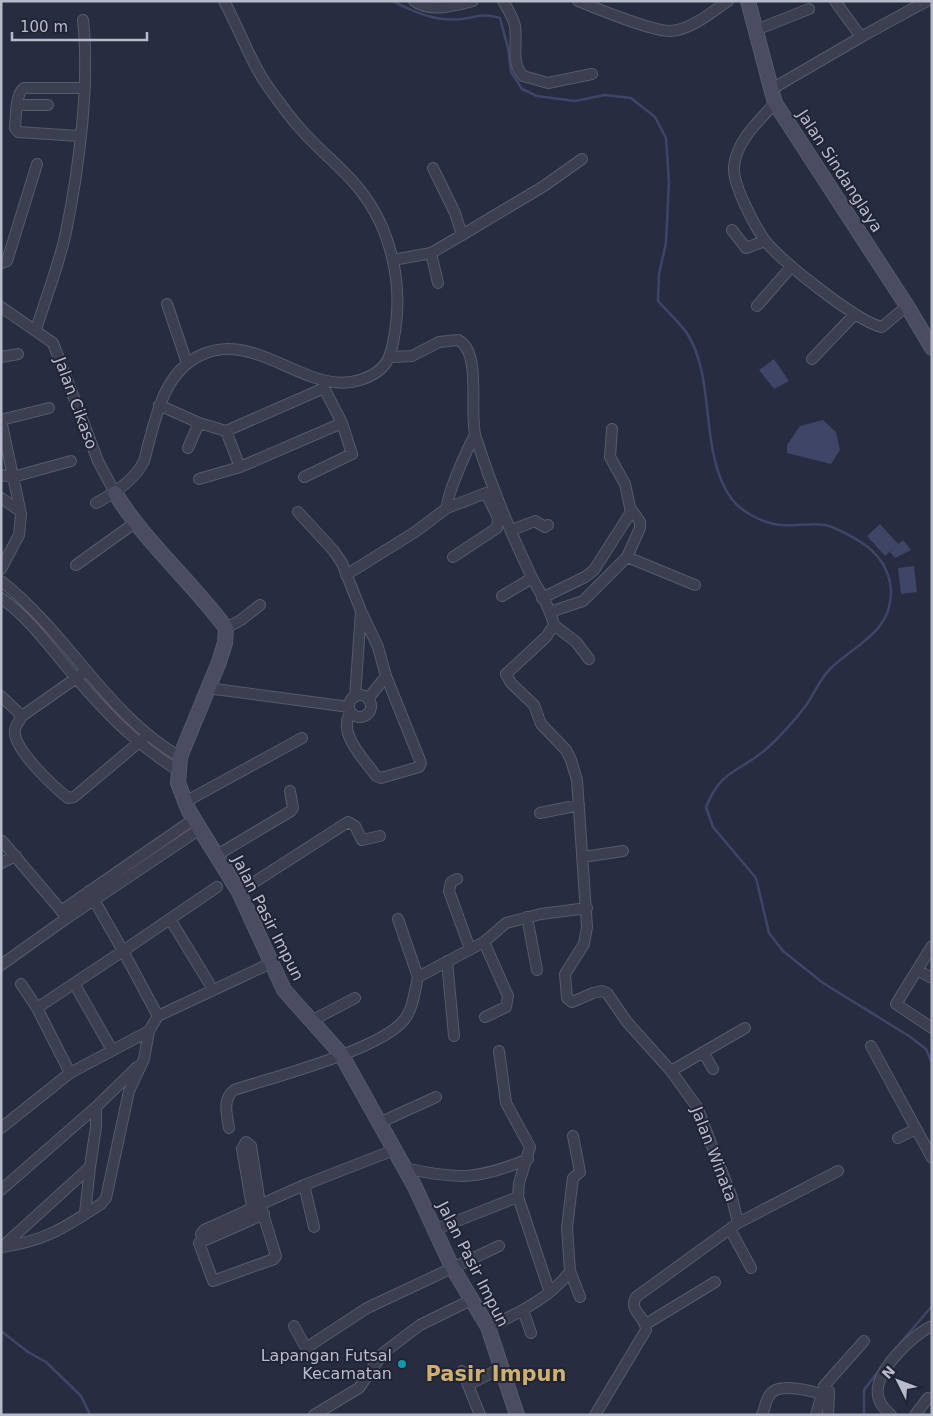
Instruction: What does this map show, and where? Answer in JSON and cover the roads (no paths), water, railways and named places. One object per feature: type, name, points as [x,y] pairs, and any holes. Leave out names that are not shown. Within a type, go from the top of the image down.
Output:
[{"type":"street","points":[[96,503],[115,493],[133,476],[144,461],[159,405],[167,387],[187,363],[214,351],[234,349],[268,357],[327,380],[344,383],[373,375],[391,357],[397,308],[393,260],[383,228],[360,190],[298,126],[269,88],[224,1]]},
{"type":"street","points":[[414,1],[427,7],[442,7],[473,1]]},
{"type":"street","points":[[503,1],[515,27],[515,63],[523,76],[548,83],[592,74]]},
{"type":"street","points":[[578,1],[655,28],[672,31],[700,20],[728,1]]},
{"type":"street","name":"Jalan Sindanglaya","points":[[748,1],[772,96],[908,306],[932,348]]},
{"type":"street","points":[[835,1],[861,37]]},
{"type":"street","points":[[908,306],[882,327],[855,314],[791,267],[765,240],[735,181],[734,166],[745,138],[772,96],[861,37],[927,1]]},
{"type":"street","points":[[756,30],[809,8]]},
{"type":"street","points":[[36,330],[66,232],[79,136],[87,52],[83,20]]},
{"type":"street","points":[[79,136],[18,132],[15,128],[20,93],[24,88],[84,88]]},
{"type":"street","points":[[18,105],[48,105]]},
{"type":"street","points":[[393,260],[431,253],[582,160]]},
{"type":"street","points":[[1,263],[7,260],[37,164]]},
{"type":"street","points":[[433,168],[455,213],[462,235]]},
{"type":"street","points":[[732,230],[746,248],[765,240]]},
{"type":"street","points":[[431,253],[438,283]]},
{"type":"street","points":[[757,306],[791,267]]},
{"type":"street","points":[[168,304],[187,363]]},
{"type":"street","name":"Jalan Cikaso","points":[[1,307],[53,343],[98,461],[115,493]]},
{"type":"street","points":[[812,359],[855,314]]},
{"type":"street","points":[[391,357],[412,356],[439,342],[458,340],[464,344],[472,363],[475,435],[512,530],[532,578],[550,612],[554,625],[576,642],[589,659]]},
{"type":"street","points":[[1,357],[18,354]]},
{"type":"street","points":[[159,405],[199,423],[226,431],[322,389],[325,390],[353,450],[352,454],[304,478]]},
{"type":"street","points":[[1,569],[19,534],[20,511],[1,420],[49,408]]},
{"type":"street","points":[[188,448],[199,423]]},
{"type":"street","points":[[199,479],[240,467],[342,423]]},
{"type":"street","points":[[550,612],[583,601],[628,556],[640,528],[640,522],[631,509],[625,484],[610,457],[612,429]]},
{"type":"street","points":[[226,431],[240,467]]},
{"type":"street","points":[[447,508],[448,498],[463,456],[475,435]]},
{"type":"street","points":[[1,476],[13,477],[71,461]]},
{"type":"street","points":[[115,493],[136,522],[226,628],[241,620],[260,605]]},
{"type":"street","points":[[346,575],[415,532],[447,508],[486,493],[498,518],[495,531],[453,557]]},
{"type":"street","points":[[1,498],[20,511]]},
{"type":"street","points":[[542,598],[585,577],[594,570],[631,509]]},
{"type":"street","points":[[298,512],[333,550],[342,563],[378,647],[386,676],[421,763],[419,767],[381,778],[376,776],[352,741],[346,728],[346,718],[351,701],[355,696],[361,611]]},
{"type":"street","points":[[512,530],[534,521],[544,526],[548,525]]},
{"type":"street","points":[[76,566],[136,522]]},
{"type":"street","points":[[628,556],[695,585]]},
{"type":"street","points":[[502,596],[532,578]]},
{"type":"street","points":[[1,582],[20,596],[50,628],[86,672],[147,735],[180,756]]},
{"type":"street","points":[[1,598],[40,634],[77,678],[138,744],[179,771]]},
{"type":"street","points":[[418,976],[484,942],[506,923],[527,917],[587,908],[577,780],[566,750],[541,724],[534,705],[512,683],[506,674],[546,637],[554,625]]},
{"type":"street","name":"Jalan Pasir Impun","points":[[226,628],[222,653],[180,756],[178,783],[197,824],[239,892],[284,990],[341,1054],[406,1171],[452,1266],[488,1327],[517,1415]]},
{"type":"street","points":[[86,672],[22,716],[15,730],[16,742],[26,755],[68,798],[74,797],[147,735]]},
{"type":"street","points":[[368,698],[386,676]]},
{"type":"street","points":[[208,688],[350,709],[358,716],[367,714],[371,707],[368,698]]},
{"type":"street","points":[[355,696],[360,695],[368,698]]},
{"type":"street","points":[[1,696],[22,716]]},
{"type":"street","points":[[186,802],[302,738]]},
{"type":"street","points":[[217,855],[291,811],[293,808],[290,791]]},
{"type":"street","points":[[540,813],[579,805]]},
{"type":"street","points":[[239,892],[348,822],[355,826],[362,840],[380,836]]},
{"type":"street","points":[[92,896],[165,839],[197,824]]},
{"type":"street","points":[[1,965],[64,914],[172,848],[197,824]]},
{"type":"street","points":[[165,839],[172,848]]},
{"type":"street","points":[[2,841],[64,914]]},
{"type":"street","points":[[583,857],[623,851]]},
{"type":"street","points":[[1,863],[16,856]]},
{"type":"street","points":[[457,879],[451,882],[449,891],[470,949]]},
{"type":"street","points":[[37,1008],[75,985],[217,887]]},
{"type":"street","points":[[92,896],[158,1016]]},
{"type":"street","name":"Jalan Winata","points":[[587,908],[584,944],[565,974],[567,998],[575,1002],[593,993],[602,991],[607,993],[627,1022],[671,1071],[697,1107],[732,1198],[734,1226],[751,1268]]},
{"type":"street","points":[[527,917],[537,970]]},
{"type":"street","points":[[170,919],[208,983]]},
{"type":"street","points":[[229,1128],[225,1104],[228,1094],[234,1090],[341,1054],[393,1032],[405,1019],[418,976],[398,919]]},
{"type":"street","points":[[484,942],[508,996],[506,1007],[485,1017]]},
{"type":"street","points":[[932,946],[896,1004],[932,1028]]},
{"type":"street","points":[[447,961],[454,1036]]},
{"type":"street","points":[[2,1247],[30,1243],[51,1236],[101,1204],[106,1198],[129,1091],[144,1059],[149,1032],[158,1016],[271,963]]},
{"type":"street","points":[[917,970],[932,978]]},
{"type":"street","points":[[21,984],[37,1008],[70,1073]]},
{"type":"street","points":[[75,985],[112,1050]]},
{"type":"street","points":[[311,1021],[355,998]]},
{"type":"street","points":[[671,1071],[745,1028]]},
{"type":"street","points":[[1,1128],[70,1073],[149,1032]]},
{"type":"street","points":[[871,1046],[932,1158]]},
{"type":"street","points":[[499,1051],[506,1103],[530,1146],[528,1159],[519,1183],[518,1197],[549,1290]]},
{"type":"street","points":[[703,1052],[713,1069]]},
{"type":"street","points":[[1,1190],[96,1107],[144,1059]]},
{"type":"street","points":[[379,1123],[436,1097]]},
{"type":"street","points":[[85,1213],[96,1127],[96,1107]]},
{"type":"street","points":[[898,1138],[916,1128]]},
{"type":"street","points":[[573,1136],[580,1173],[573,1178],[567,1227],[570,1271],[580,1297]]},
{"type":"street","points":[[257,1211],[251,1146],[246,1142],[242,1149],[257,1211],[277,1253],[274,1259],[213,1281],[199,1246],[204,1240],[201,1234],[204,1230],[257,1211],[304,1185],[394,1150]]},
{"type":"street","points":[[406,1171],[409,1169],[447,1176],[480,1176],[528,1159]]},
{"type":"street","points":[[2,1247],[90,1168]]},
{"type":"street","points":[[594,1415],[638,1346],[646,1330],[646,1324],[634,1308],[633,1302],[636,1297],[734,1226],[838,1171]]},
{"type":"street","points":[[304,1185],[314,1227]]},
{"type":"street","points":[[434,1230],[518,1197]]},
{"type":"street","points":[[294,1326],[306,1348],[367,1308],[452,1266],[499,1246]]},
{"type":"street","points":[[488,1327],[523,1310],[559,1284],[570,1271]]},
{"type":"street","points":[[646,1324],[715,1282]]},
{"type":"street","points":[[314,1415],[359,1388],[382,1353],[420,1325],[471,1300]]},
{"type":"street","points":[[523,1310],[531,1333]]},
{"type":"street","points":[[891,1415],[880,1403],[878,1384],[884,1372],[911,1340],[932,1326]]},
{"type":"street","points":[[816,1415],[825,1396],[830,1378],[864,1340]]},
{"type":"street","points":[[468,1385],[501,1368]]},
{"type":"street","points":[[462,1371],[480,1415]]},
{"type":"street","points":[[762,1415],[768,1396],[780,1388],[825,1396]]},
{"type":"street","points":[[825,1396],[828,1415]]},
{"type":"street","points":[[915,1415],[931,1397]]},
{"type":"water","points":[[774,359],[789,381],[774,389],[759,370]]},
{"type":"water","points":[[823,420],[836,432],[840,450],[831,464],[787,453],[787,445],[800,426]]},
{"type":"water","points":[[880,524],[898,544],[903,540],[911,550],[895,558],[890,552],[896,546],[885,556],[867,536]]},
{"type":"water","points":[[914,566],[917,592],[901,594],[898,568]]},
{"type":"waterway","points":[[392,1],[434,18],[452,20],[484,16],[500,18],[508,48],[511,72],[522,89],[537,96],[575,101],[605,95],[631,98],[655,117],[666,138],[669,182],[666,243],[659,274],[658,301],[686,331],[697,353],[702,373],[711,439],[721,480],[735,503],[753,516],[780,525],[820,524],[832,527],[868,547],[885,567],[891,590],[890,604],[886,616],[879,627],[871,636],[826,673],[807,704],[764,751],[724,779],[706,807],[713,827],[756,878],[769,933],[783,951],[823,983],[909,1036],[926,1049],[932,1063]]},
{"type":"waterway","points":[[891,1354],[932,1306]]},
{"type":"waterway","points":[[1,1331],[28,1352],[46,1362],[81,1396],[90,1415]]},
{"type":"waterway","points":[[864,1415],[864,1390],[883,1365]]},
{"type":"place","name":"Lapangan Futsal Kecamatan","points":[[402,1364]]},
{"type":"district","name":"Pasir Impun","points":[[496,1374]]}]
